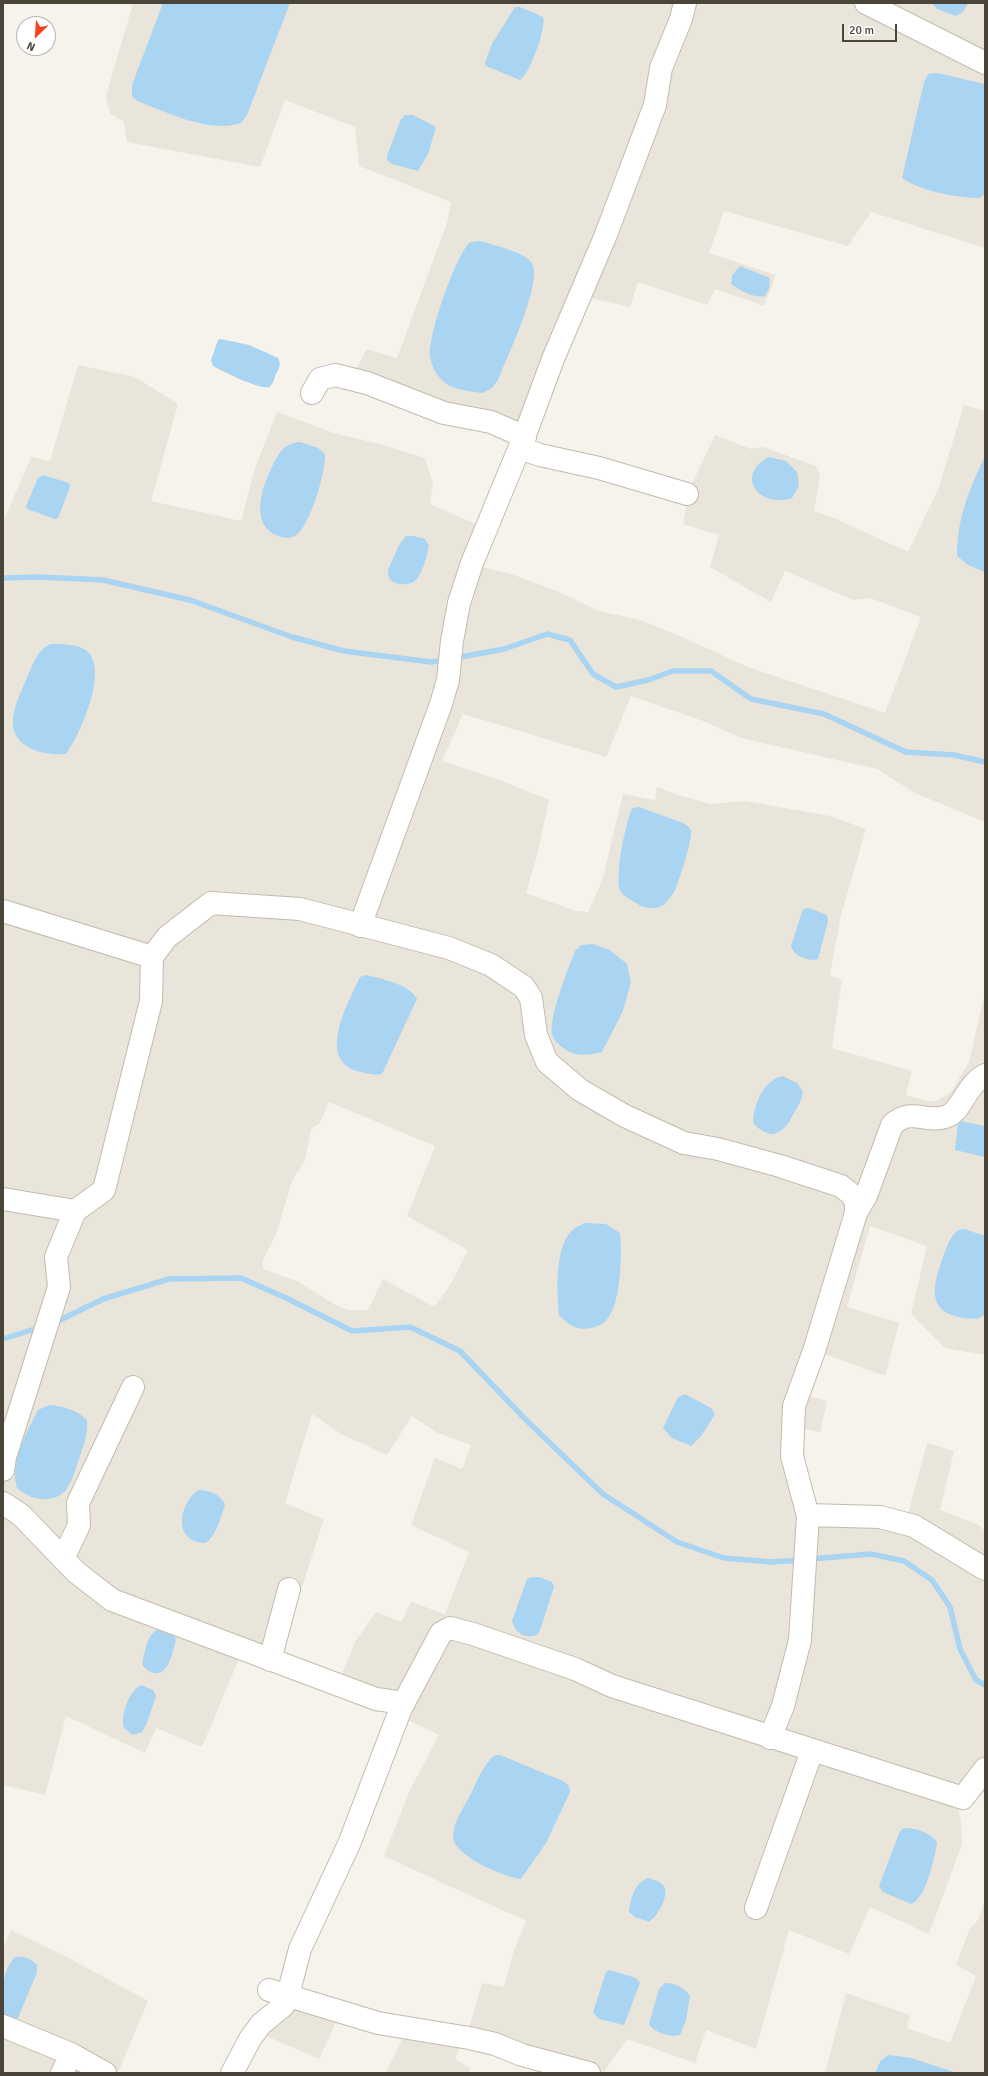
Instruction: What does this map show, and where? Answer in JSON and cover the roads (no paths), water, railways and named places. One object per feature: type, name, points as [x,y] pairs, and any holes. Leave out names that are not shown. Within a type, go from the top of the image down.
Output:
[{"type":"street","points":[[360,926],[390,840],[411,791],[448,680],[452,641],[459,603],[472,563],[522,442],[553,359],[605,237],[655,105],[660,68],[682,19],[685,3]]},
{"type":"street","points":[[866,3],[985,63]]},
{"type":"street","points":[[312,393],[320,379],[335,375],[367,383],[444,413],[491,422],[540,455],[599,468],[687,494]]},
{"type":"street","points":[[3,1470],[5,1457],[59,1287],[56,1257],[75,1211],[104,1190],[151,1001],[152,956],[167,937],[211,903],[300,909],[360,926],[449,948],[491,965],[524,986],[531,998],[536,1035],[547,1062],[580,1090],[625,1116],[684,1143],[718,1149],[773,1164],[841,1186],[851,1194],[856,1202],[856,1213]]},
{"type":"street","points":[[3,911],[152,956]]},
{"type":"street","points":[[770,1738],[783,1706],[800,1640],[808,1515],[792,1456],[794,1406],[814,1350],[856,1213],[866,1196],[892,1125],[899,1118],[909,1115],[939,1118],[948,1116],[954,1112],[969,1087],[977,1079],[985,1075]]},
{"type":"street","points":[[3,1199],[75,1211]]},
{"type":"street","points":[[63,1559],[79,1525],[78,1503],[133,1386]]},
{"type":"street","points":[[3,1503],[21,1515],[76,1572],[112,1600],[376,1699],[404,1703]]},
{"type":"street","points":[[808,1515],[880,1517],[914,1526],[985,1569]]},
{"type":"street","points":[[270,1660],[290,1589]]},
{"type":"street","points":[[232,2073],[250,2039],[261,2024],[283,2006],[279,1993],[349,1844],[404,1703],[441,1633],[450,1628],[473,1634],[575,1669],[612,1686],[770,1738],[962,1798],[985,1769]]},
{"type":"street","points":[[756,1908],[812,1751]]},
{"type":"street","points":[[279,1993],[378,2023],[469,2038],[495,2044],[522,2055],[589,2073]]},
{"type":"street","points":[[3,2026],[67,2063],[105,2073]]},
{"type":"water","points":[[163,3],[290,3],[247,115],[241,123],[229,126],[202,124],[175,116],[137,101],[132,96],[132,85]]},
{"type":"water","points":[[932,3],[968,3],[963,12],[956,16],[937,9]]},
{"type":"water","points":[[515,7],[520,7],[543,17],[544,22],[540,40],[532,61],[524,76],[520,80],[486,66],[485,63],[492,44]]},
{"type":"water","points":[[937,73],[985,84],[985,194],[980,198],[961,197],[939,193],[919,187],[902,178],[924,82],[928,74]]},
{"type":"water","points":[[405,115],[413,115],[436,127],[428,154],[418,171],[392,164],[387,160],[387,156],[401,119]]},
{"type":"water","points":[[480,241],[507,249],[527,258],[531,262],[534,271],[533,284],[523,320],[498,380],[492,388],[482,393],[465,391],[444,382],[435,371],[430,356],[433,331],[450,279],[464,250],[470,242]]},
{"type":"water","points":[[740,266],[770,278],[769,289],[765,296],[761,297],[752,295],[731,284],[732,275]]},
{"type":"water","points":[[221,339],[249,345],[278,358],[280,362],[279,367],[270,386],[258,386],[232,376],[213,366],[211,360],[218,340]]},
{"type":"water","points":[[300,442],[318,448],[325,454],[325,462],[316,498],[306,522],[301,531],[295,536],[285,538],[269,531],[264,524],[261,516],[261,496],[267,477],[278,455],[289,445]]},
{"type":"water","points":[[985,456],[985,572],[968,565],[957,556],[959,529],[965,504]]},
{"type":"water","points":[[769,457],[786,461],[797,472],[799,486],[792,498],[780,500],[770,499],[761,495],[755,488],[752,481],[753,473],[759,464]]},
{"type":"water","points":[[43,475],[69,483],[70,487],[58,518],[55,519],[27,509],[26,506],[38,478]]},
{"type":"water","points":[[406,536],[414,536],[425,539],[429,546],[421,573],[416,580],[408,584],[398,584],[390,579],[388,576],[388,571],[399,546]]},
{"type":"water","points":[[51,644],[70,645],[84,649],[93,660],[95,672],[94,687],[85,718],[66,754],[48,753],[30,748],[22,743],[17,737],[13,728],[15,709],[30,669],[42,650]]},
{"type":"water","points":[[639,807],[683,823],[689,827],[691,831],[688,852],[676,888],[666,903],[656,908],[647,908],[634,902],[621,892],[619,886],[619,864],[627,825],[632,808]]},
{"type":"water","points":[[809,908],[827,915],[828,921],[818,959],[814,960],[800,956],[794,952],[791,946],[803,909]]},
{"type":"water","points":[[593,944],[610,950],[627,964],[631,982],[623,1011],[602,1052],[588,1055],[575,1054],[566,1050],[555,1041],[552,1030],[553,1019],[559,994],[575,951],[581,945]]},
{"type":"water","points":[[366,975],[387,980],[402,986],[408,989],[417,999],[382,1074],[379,1075],[357,1071],[345,1064],[339,1055],[337,1042],[343,1014],[349,1000],[360,977]]},
{"type":"water","points":[[783,1076],[797,1083],[803,1092],[802,1098],[790,1120],[782,1130],[772,1134],[766,1133],[753,1123],[757,1101],[770,1082]]},
{"type":"water","points":[[960,1121],[985,1126],[985,1157],[955,1150],[958,1124]]},
{"type":"water","points":[[585,1223],[606,1224],[620,1233],[621,1254],[617,1295],[614,1307],[609,1317],[598,1326],[581,1329],[566,1322],[559,1315],[558,1269],[563,1246],[568,1236],[574,1229]]},
{"type":"water","points":[[964,1229],[985,1236],[985,1315],[977,1319],[962,1318],[951,1315],[942,1310],[937,1303],[935,1295],[935,1285],[938,1273],[948,1244],[958,1230]]},
{"type":"water","points":[[685,1394],[711,1408],[715,1414],[702,1435],[691,1446],[672,1438],[663,1428],[678,1397]]},
{"type":"water","points":[[49,1405],[59,1406],[79,1414],[87,1420],[87,1429],[76,1469],[66,1490],[55,1498],[42,1499],[28,1495],[17,1488],[15,1468],[20,1448],[38,1410]]},
{"type":"water","points":[[199,1490],[215,1494],[221,1498],[225,1505],[215,1531],[205,1543],[194,1541],[187,1536],[183,1529],[182,1520],[187,1503],[192,1495]]},
{"type":"water","points":[[531,1577],[539,1577],[552,1582],[554,1587],[540,1630],[537,1635],[528,1636],[518,1632],[512,1621],[527,1579]]},
{"type":"water","points":[[158,1629],[173,1634],[176,1639],[169,1663],[162,1672],[157,1673],[151,1672],[142,1664],[145,1649],[151,1635]]},
{"type":"water","points":[[141,1685],[153,1690],[156,1696],[147,1723],[142,1732],[133,1735],[124,1728],[123,1717],[129,1698]]},
{"type":"water","points":[[495,1755],[500,1755],[563,1781],[569,1786],[570,1792],[546,1843],[521,1879],[492,1870],[470,1858],[456,1844],[453,1837],[453,1832],[459,1815],[484,1768]]},
{"type":"water","points":[[904,1828],[922,1831],[937,1842],[929,1877],[921,1894],[916,1901],[911,1904],[883,1892],[879,1886],[900,1831]]},
{"type":"water","points":[[649,1878],[663,1885],[665,1894],[662,1905],[656,1915],[649,1922],[635,1917],[629,1912],[634,1892],[640,1883]]},
{"type":"water","points":[[15,1957],[30,1959],[37,1965],[37,1972],[18,2018],[10,2022],[3,2020],[3,1986],[7,1970]]},
{"type":"water","points":[[609,1970],[636,1978],[640,1983],[624,2025],[599,2019],[593,2012],[606,1972]]},
{"type":"water","points":[[665,1983],[679,1986],[690,1996],[686,2020],[680,2035],[676,2036],[658,2032],[649,2024],[659,1989]]},
{"type":"water","points":[[889,2055],[911,2058],[957,2073],[875,2073],[881,2060]]},
{"type":"waterway","points":[[3,578],[39,577],[103,580],[190,600],[292,637],[344,651],[431,662],[445,660]]},
{"type":"waterway","points":[[455,658],[504,649],[547,634],[570,640],[593,674],[616,687],[648,680],[673,671],[711,671],[751,699],[824,714],[906,752],[954,755],[985,762]]},
{"type":"waterway","points":[[54,1323],[103,1299],[169,1279],[241,1278],[286,1298],[352,1331],[410,1327],[460,1351],[526,1420],[603,1494],[677,1542],[724,1558],[771,1562],[802,1560]]},
{"type":"waterway","points":[[3,1339],[41,1327]]},
{"type":"waterway","points":[[810,1559],[871,1554],[904,1561],[932,1580],[950,1607],[960,1649],[976,1680],[985,1685]]}]
